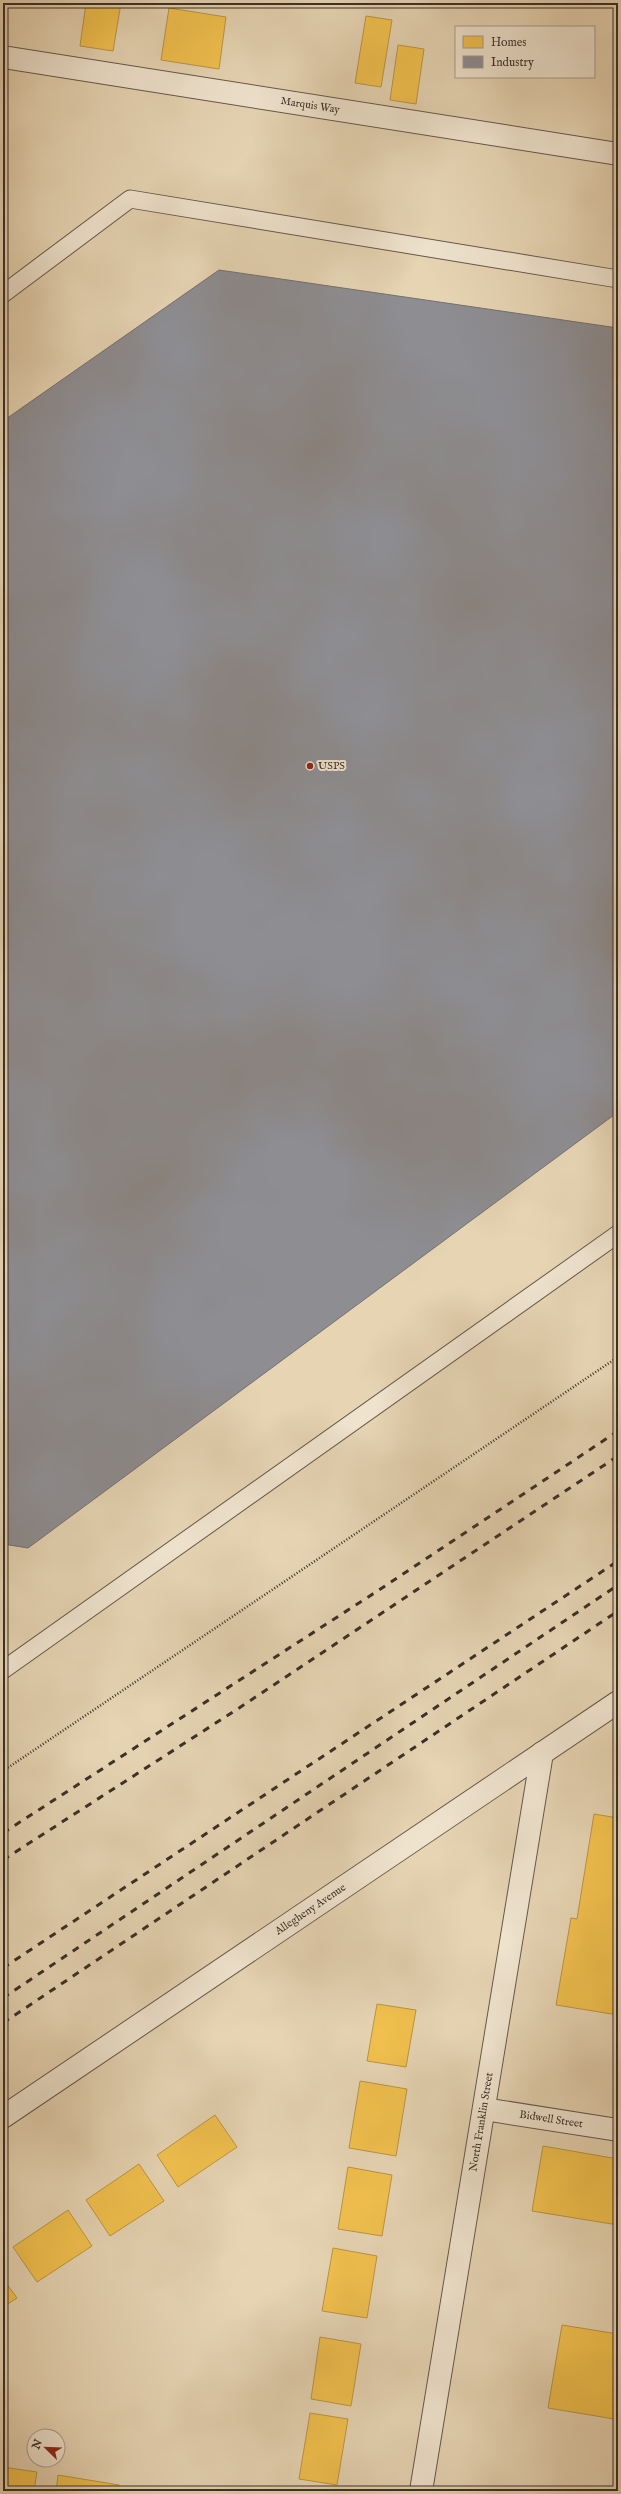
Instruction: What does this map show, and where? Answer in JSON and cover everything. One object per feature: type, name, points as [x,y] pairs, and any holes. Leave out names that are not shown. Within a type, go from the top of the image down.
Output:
[{"type":"street","name":"Marquis Way","points":[[3,58],[618,154]]},
{"type":"street","name":"Allegheny Avenue","points":[[3,2117],[618,1702]]},
{"type":"street","name":"North Franklin Street","points":[[421,2491],[542,1753]]},
{"type":"street","name":"Bidwell Street","points":[[484,2109],[618,2130]]},
{"type":"lane","points":[[3,294],[130,199],[618,279]]},
{"type":"lane","points":[[3,1670],[618,1234]]},
{"type":"path","points":[[3,1771],[618,1356]]},
{"type":"building: Homes","points":[[86,3],[121,3],[113,51],[80,46]]},
{"type":"building: Homes","points":[[169,8],[226,17],[219,69],[161,60]]},
{"type":"building: Homes","points":[[366,16],[392,20],[381,87],[355,83]]},
{"type":"building: Homes","points":[[398,45],[424,49],[416,104],[390,100]]},
{"type":"building: Homes","points":[[594,1814],[618,1818],[618,2015],[556,2005],[571,1918],[577,1919]]},
{"type":"building: Homes","points":[[377,2004],[416,2010],[406,2067],[367,2061]]},
{"type":"building: Homes","points":[[360,2081],[407,2089],[396,2156],[349,2148]]},
{"type":"building: Homes","points":[[215,2115],[237,2147],[178,2187],[157,2155]]},
{"type":"building: Homes","points":[[543,2146],[618,2159],[618,2225],[532,2211]]},
{"type":"building: Homes","points":[[139,2164],[164,2201],[110,2236],[86,2200]]},
{"type":"building: Homes","points":[[348,2167],[392,2175],[382,2236],[338,2229]]},
{"type":"building: Homes","points":[[68,2210],[92,2246],[37,2282],[13,2247]]},
{"type":"building: Homes","points":[[333,2248],[377,2256],[367,2318],[322,2311]]},
{"type":"building: Homes","points":[[3,2279],[17,2298],[3,2307]]},
{"type":"building: Homes","points":[[562,2325],[618,2334],[618,2396],[614,2419],[548,2408]]},
{"type":"building: Homes","points":[[320,2337],[361,2344],[351,2406],[311,2399]]},
{"type":"building: Homes","points":[[310,2413],[348,2419],[337,2485],[299,2479]]},
{"type":"building: Homes","points":[[3,2467],[37,2472],[34,2491],[3,2491]]},
{"type":"building: Homes","points":[[58,2475],[119,2485],[118,2491],[56,2491]]},
{"type":"building: Industry","name":"USPS","points":[[219,270],[618,328],[618,1112],[28,1548],[3,1544],[3,421]]},
{"type":"railway","points":[[3,1833],[379,1590],[618,1431]]},
{"type":"railway","points":[[3,1860],[236,1710],[618,1456]]},
{"type":"railway","points":[[3,1968],[618,1561]]},
{"type":"railway","points":[[3,1998],[618,1585]]},
{"type":"railway","points":[[3,2023],[618,1611]]},
{"type":"place","name":"USPS","points":[[310,766]]}]
